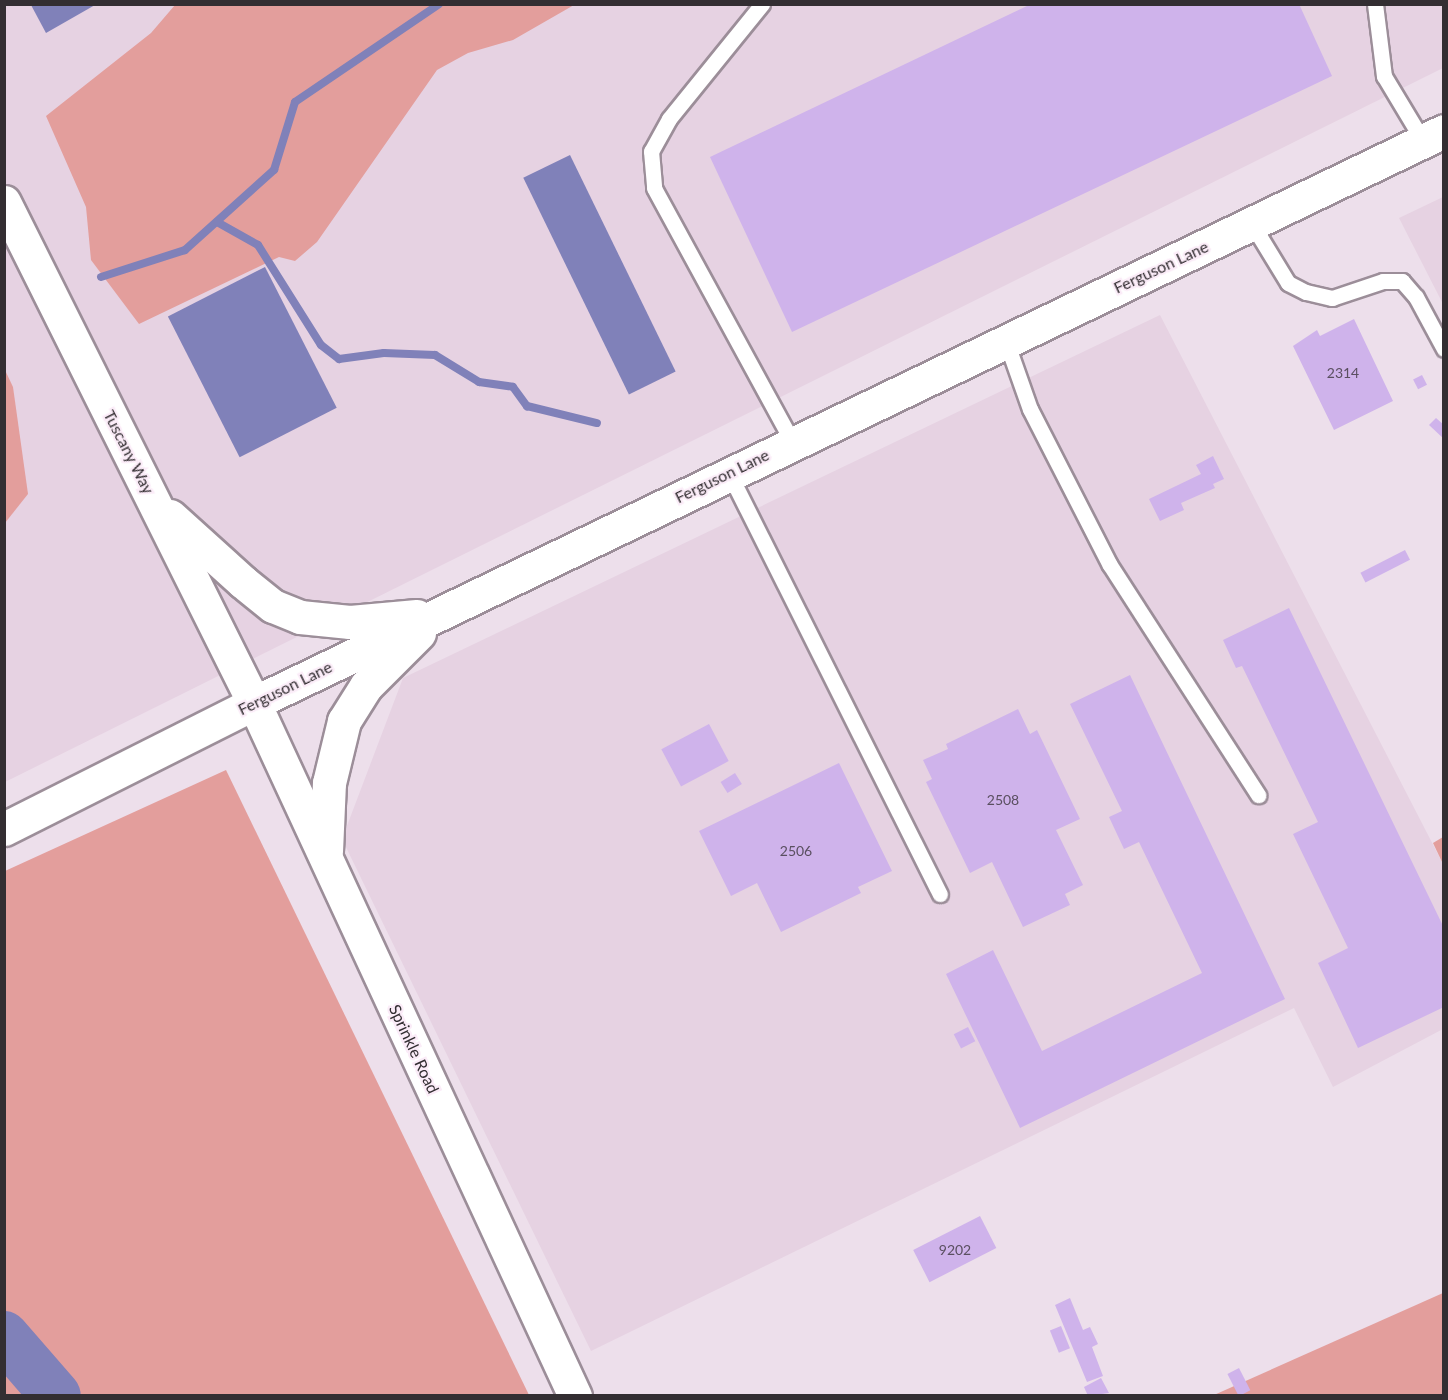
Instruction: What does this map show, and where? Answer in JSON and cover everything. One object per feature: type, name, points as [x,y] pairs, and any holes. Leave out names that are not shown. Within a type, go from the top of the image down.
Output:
[{"type":"street","name":"Ferguson Lane","points":[[4,828],[254,703],[1433,136]]},
{"type":"street","name":"Tuscany Way","points":[[4,202],[254,703]]},
{"type":"street","points":[[153,501],[273,606],[300,617],[350,622],[437,615]]},
{"type":"street","points":[[326,859],[329,783],[344,721],[366,686],[437,615]]},
{"type":"street","name":"Sprinkle Road","points":[[254,703],[575,1395]]},
{"type":"lane","points":[[762,4],[669,119],[651,151],[654,188],[793,443]]},
{"type":"lane","points":[[1375,4],[1384,76],[1433,136]]},
{"type":"lane","points":[[1252,224],[1288,284],[1306,292],[1332,298],[1383,281],[1402,281],[1422,307],[1443,349]]},
{"type":"lane","points":[[1006,341],[1030,409],[1110,565],[1258,795]]},
{"type":"lane","points":[[729,473],[940,894]]},
{"type":"shaded area","points":[[5,5],[1443,5],[1443,68],[5,782]]},
{"type":"shaded area","points":[[175,5],[574,5],[513,40],[468,53],[437,70],[317,242],[295,261],[279,257],[139,324],[91,260],[86,207],[46,116],[151,33]]},
{"type":"shaded area","points":[[1443,197],[1443,304],[1399,218]]},
{"type":"shaded area","points":[[1160,315],[1443,864],[1443,1029],[1333,1087],[1294,1008],[591,1351],[342,839],[403,678]]},
{"type":"shaded area","points":[[4,368],[13,387],[28,494],[5,523]]},
{"type":"shaded area","points":[[226,770],[529,1395],[5,1395],[5,871]]},
{"type":"shaded area","points":[[1443,837],[1443,864],[1433,843]]},
{"type":"shaded area","points":[[1443,1293],[1443,1395],[1214,1395]]},
{"type":"water","points":[[31,5],[95,5],[46,33]]},
{"type":"water","points":[[570,155],[676,372],[629,394],[523,178]]},
{"type":"water","points":[[265,267],[337,408],[240,457],[168,316]]},
{"type":"building","points":[[1031,4],[1299,4],[1332,76],[792,332],[710,157]]},
{"type":"building","points":[[1354,319],[1393,401],[1334,430],[1293,346],[1317,330],[1320,336]]},
{"type":"building","points":[[1422,375],[1427,385],[1418,389],[1413,380]]},
{"type":"building","points":[[1436,418],[1444,425],[1444,439],[1429,425]]},
{"type":"building","points":[[1213,456],[1224,479],[1213,484],[1215,488],[1181,503],[1184,510],[1160,521],[1149,499],[1201,474],[1196,465]]},
{"type":"building","points":[[1405,550],[1410,560],[1365,583],[1360,573]]},
{"type":"building","points":[[1289,608],[1444,928],[1444,1007],[1358,1048],[1318,963],[1348,948],[1293,834],[1318,822],[1242,666],[1236,668],[1223,640]]},
{"type":"building","points":[[1130,675],[1285,999],[1020,1128],[946,974],[993,950],[1042,1051],[1202,973],[1139,842],[1124,849],[1109,817],[1122,811],[1070,704]]},
{"type":"building","points":[[1018,709],[1030,734],[1037,730],[1080,819],[1056,830],[1083,885],[1065,894],[1070,905],[1023,927],[992,862],[970,873],[926,782],[932,779],[923,760],[948,749],[946,744]]},
{"type":"building","points":[[709,724],[729,761],[681,786],[661,749]]},
{"type":"building","points":[[839,763],[892,871],[858,887],[861,893],[781,932],[757,883],[731,896],[699,831]]},
{"type":"building","points":[[735,773],[742,784],[727,793],[721,782]]},
{"type":"building","points":[[968,1027],[975,1041],[961,1049],[954,1034]]},
{"type":"building","points":[[980,1216],[996,1248],[930,1282],[913,1250]]},
{"type":"building","points":[[1070,1298],[1083,1330],[1090,1327],[1098,1344],[1092,1347],[1103,1376],[1087,1382],[1055,1305]]},
{"type":"building","points":[[1061,1326],[1070,1348],[1059,1353],[1050,1330]]},
{"type":"building","points":[[1239,1368],[1250,1390],[1239,1396],[1227,1374]]},
{"type":"building","points":[[1101,1378],[1109,1393],[1088,1396],[1084,1387]]},
{"type":"waterway","points":[[101,277],[185,250],[274,170],[295,102],[439,4]]},
{"type":"waterway","points":[[217,222],[258,245],[321,345],[339,359],[384,353],[435,355],[479,382],[513,387],[527,406],[597,423]]},
{"type":"waterway","points":[[4,1336],[56,1396]]}]
